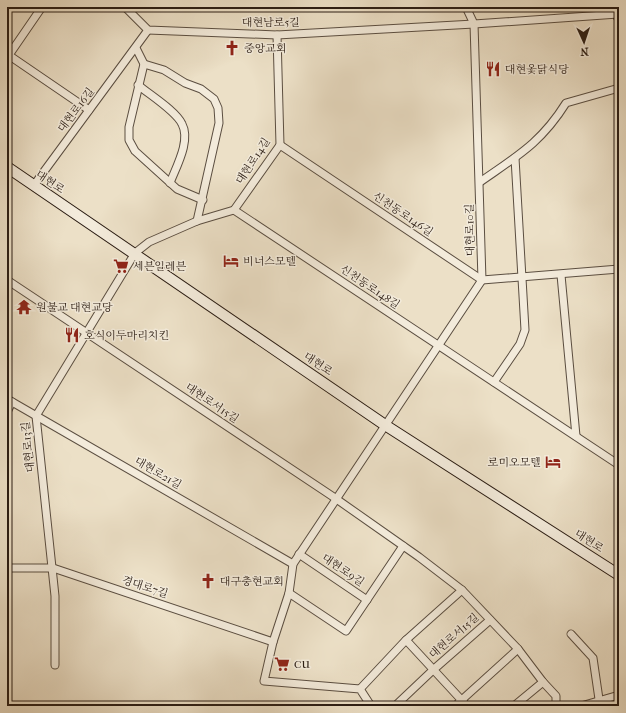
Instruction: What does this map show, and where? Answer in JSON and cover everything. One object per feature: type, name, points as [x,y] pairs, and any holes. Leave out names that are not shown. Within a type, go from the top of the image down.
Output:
[{"type":"main road","name":"대현로","points":[[7,167],[385,425],[619,575]]},
{"type":"street","points":[[126,7],[148,30]]},
{"type":"street","name":"대현로10길","points":[[466,7],[474,24],[482,280]]},
{"type":"street","points":[[41,9],[8,55],[89,110]]},
{"type":"street","name":"대현남로5길","points":[[148,30],[277,35],[474,24],[618,13]]},
{"type":"street","name":"대현로16길","points":[[34,185],[148,30]]},
{"type":"street","name":"대현로14길","points":[[234,210],[280,145],[277,35]]},
{"type":"street","points":[[136,48],[144,64],[129,127],[129,140],[135,151],[176,189],[203,200]]},
{"type":"street","points":[[144,64],[164,70],[185,83],[201,89],[214,99],[218,108],[220,123],[197,221]]},
{"type":"street","points":[[138,85],[176,116],[182,124],[185,134],[182,151],[170,183]]},
{"type":"street","points":[[480,182],[537,141],[555,121],[566,103],[619,88]]},
{"type":"street","name":"신천동로146길","points":[[280,145],[482,280]]},
{"type":"street","points":[[494,382],[524,338],[525,330],[515,158]]},
{"type":"street","points":[[135,253],[149,242],[197,221],[234,210]]},
{"type":"street","name":"신천동로148길","points":[[234,210],[619,465]]},
{"type":"street","name":"대현로13길","points":[[55,664],[55,596],[53,568],[36,416],[135,253]]},
{"type":"street","points":[[360,689],[264,682],[273,642],[289,593],[293,564],[299,554],[482,280],[561,275],[619,269]]},
{"type":"street","points":[[561,275],[576,436]]},
{"type":"street","name":"대현로서15길","points":[[7,280],[336,498],[462,590],[518,649],[543,682],[556,696],[556,706]]},
{"type":"street","name":"대현로21길","points":[[7,412],[9,401],[293,564]]},
{"type":"street","points":[[367,600],[403,546]]},
{"type":"street","name":"대현로9길","points":[[289,593],[346,631],[367,600],[299,554]]},
{"type":"street","name":"경대로7길","points":[[7,568],[53,568],[273,642]]},
{"type":"street","points":[[360,689],[406,640],[462,590]]},
{"type":"street","name":"대현로서15길","points":[[433,670],[490,620]]},
{"type":"street","points":[[571,634],[593,658],[600,704]]},
{"type":"street","name":"대현로서15길","points":[[406,640],[467,706]]},
{"type":"street","points":[[455,706],[518,649]]},
{"type":"street","points":[[395,706],[433,670]]},
{"type":"street","points":[[514,706],[543,682]]},
{"type":"street","points":[[360,689],[371,706]]},
{"type":"street","points":[[581,706],[600,704],[619,695]]},
{"type":"place","name":"중앙교회","points":[[232,48]]},
{"type":"place","name":"대현옻닭식당","points":[[493,69]]},
{"type":"place","name":"비너스모텔","points":[[231,261]]},
{"type":"place","name":"세븐일레븐","points":[[121,266]]},
{"type":"place","name":"원불교 대현교당","points":[[24,307]]},
{"type":"place","name":"호식이두마리치킨","points":[[72,335]]},
{"type":"place","name":"로미오모텔","points":[[553,462]]},
{"type":"place","name":"대구충현교회","points":[[208,581]]},
{"type":"place","name":"CU","points":[[282,664]]}]
